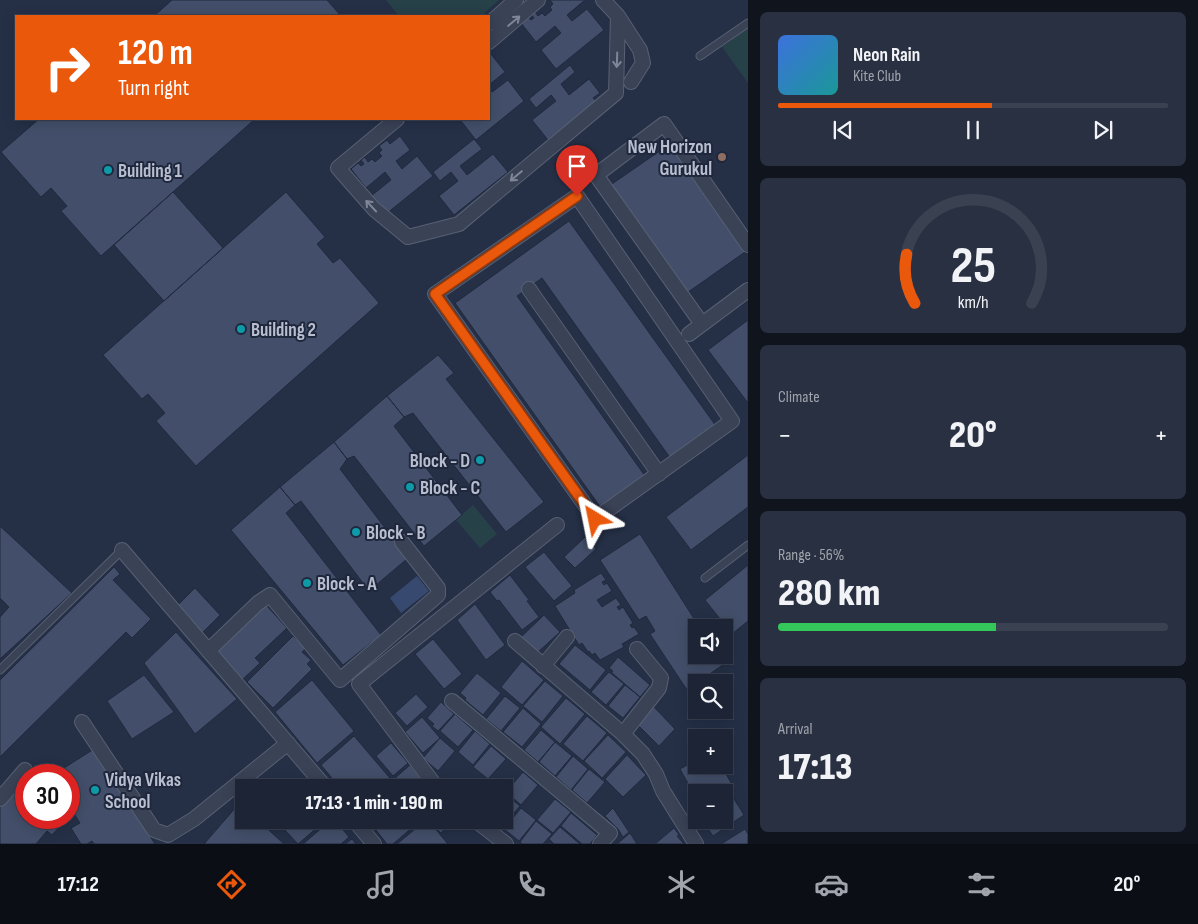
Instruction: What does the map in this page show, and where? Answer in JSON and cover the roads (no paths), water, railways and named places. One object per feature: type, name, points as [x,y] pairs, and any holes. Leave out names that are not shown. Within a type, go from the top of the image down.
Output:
[{"type":"street","points":[[490,23],[516,0]]},
{"type":"street","points":[[490,41],[538,0]]},
{"type":"street","points":[[603,0],[618,16],[640,50],[643,62],[630,82]]},
{"type":"street","points":[[396,120],[338,168],[374,209],[408,237],[459,224],[616,93],[618,16]]},
{"type":"street","points":[[702,324],[596,174],[664,124],[748,245]]},
{"type":"street","points":[[577,196],[732,421],[659,474],[595,519],[435,294],[577,196]]},
{"type":"street","points":[[529,289],[659,474]]},
{"type":"street","points":[[690,334],[748,290]]},
{"type":"street","points":[[430,779],[360,684],[557,525]]},
{"type":"street","points":[[208,651],[258,603],[272,593],[340,680],[438,595],[438,588],[402,542]]},
{"type":"street","points":[[122,550],[318,779]]},
{"type":"street","points":[[543,666],[567,637]]},
{"type":"street","points":[[515,641],[623,734],[643,754],[656,774],[663,791],[696,844]]},
{"type":"street","points":[[623,734],[659,688],[661,678],[636,648]]},
{"type":"street","points":[[452,701],[610,833],[600,844]]},
{"type":"street","points":[[82,722],[154,830],[168,834],[194,819],[288,743]]},
{"type":"street","points":[[0,799],[15,782]]},
{"type":"street","points":[[362,829],[374,844]]},
{"type":"street","points":[[487,829],[506,844]]},
{"type":"lane","points":[[700,56],[748,23]]},
{"type":"lane","points":[[677,343],[690,334]]},
{"type":"lane","points":[[705,578],[748,546]]},
{"type":"lane","points":[[0,670],[122,550]]},
{"type":"water","points":[[417,576],[429,591],[401,613],[390,598]]},
{"type":"place","name":"New Horizon Gurukul","points":[[722,157]]},
{"type":"place","name":"Building 1","points":[[108,170]]},
{"type":"place","name":"Building 2","points":[[241,329]]},
{"type":"place","name":"Block - D","points":[[480,460]]},
{"type":"place","name":"Block - C","points":[[410,487]]},
{"type":"place","name":"Block - B","points":[[356,532]]},
{"type":"place","name":"Block - A","points":[[307,583]]},
{"type":"place","name":"Vidya Vikas School","points":[[95,790]]}]
